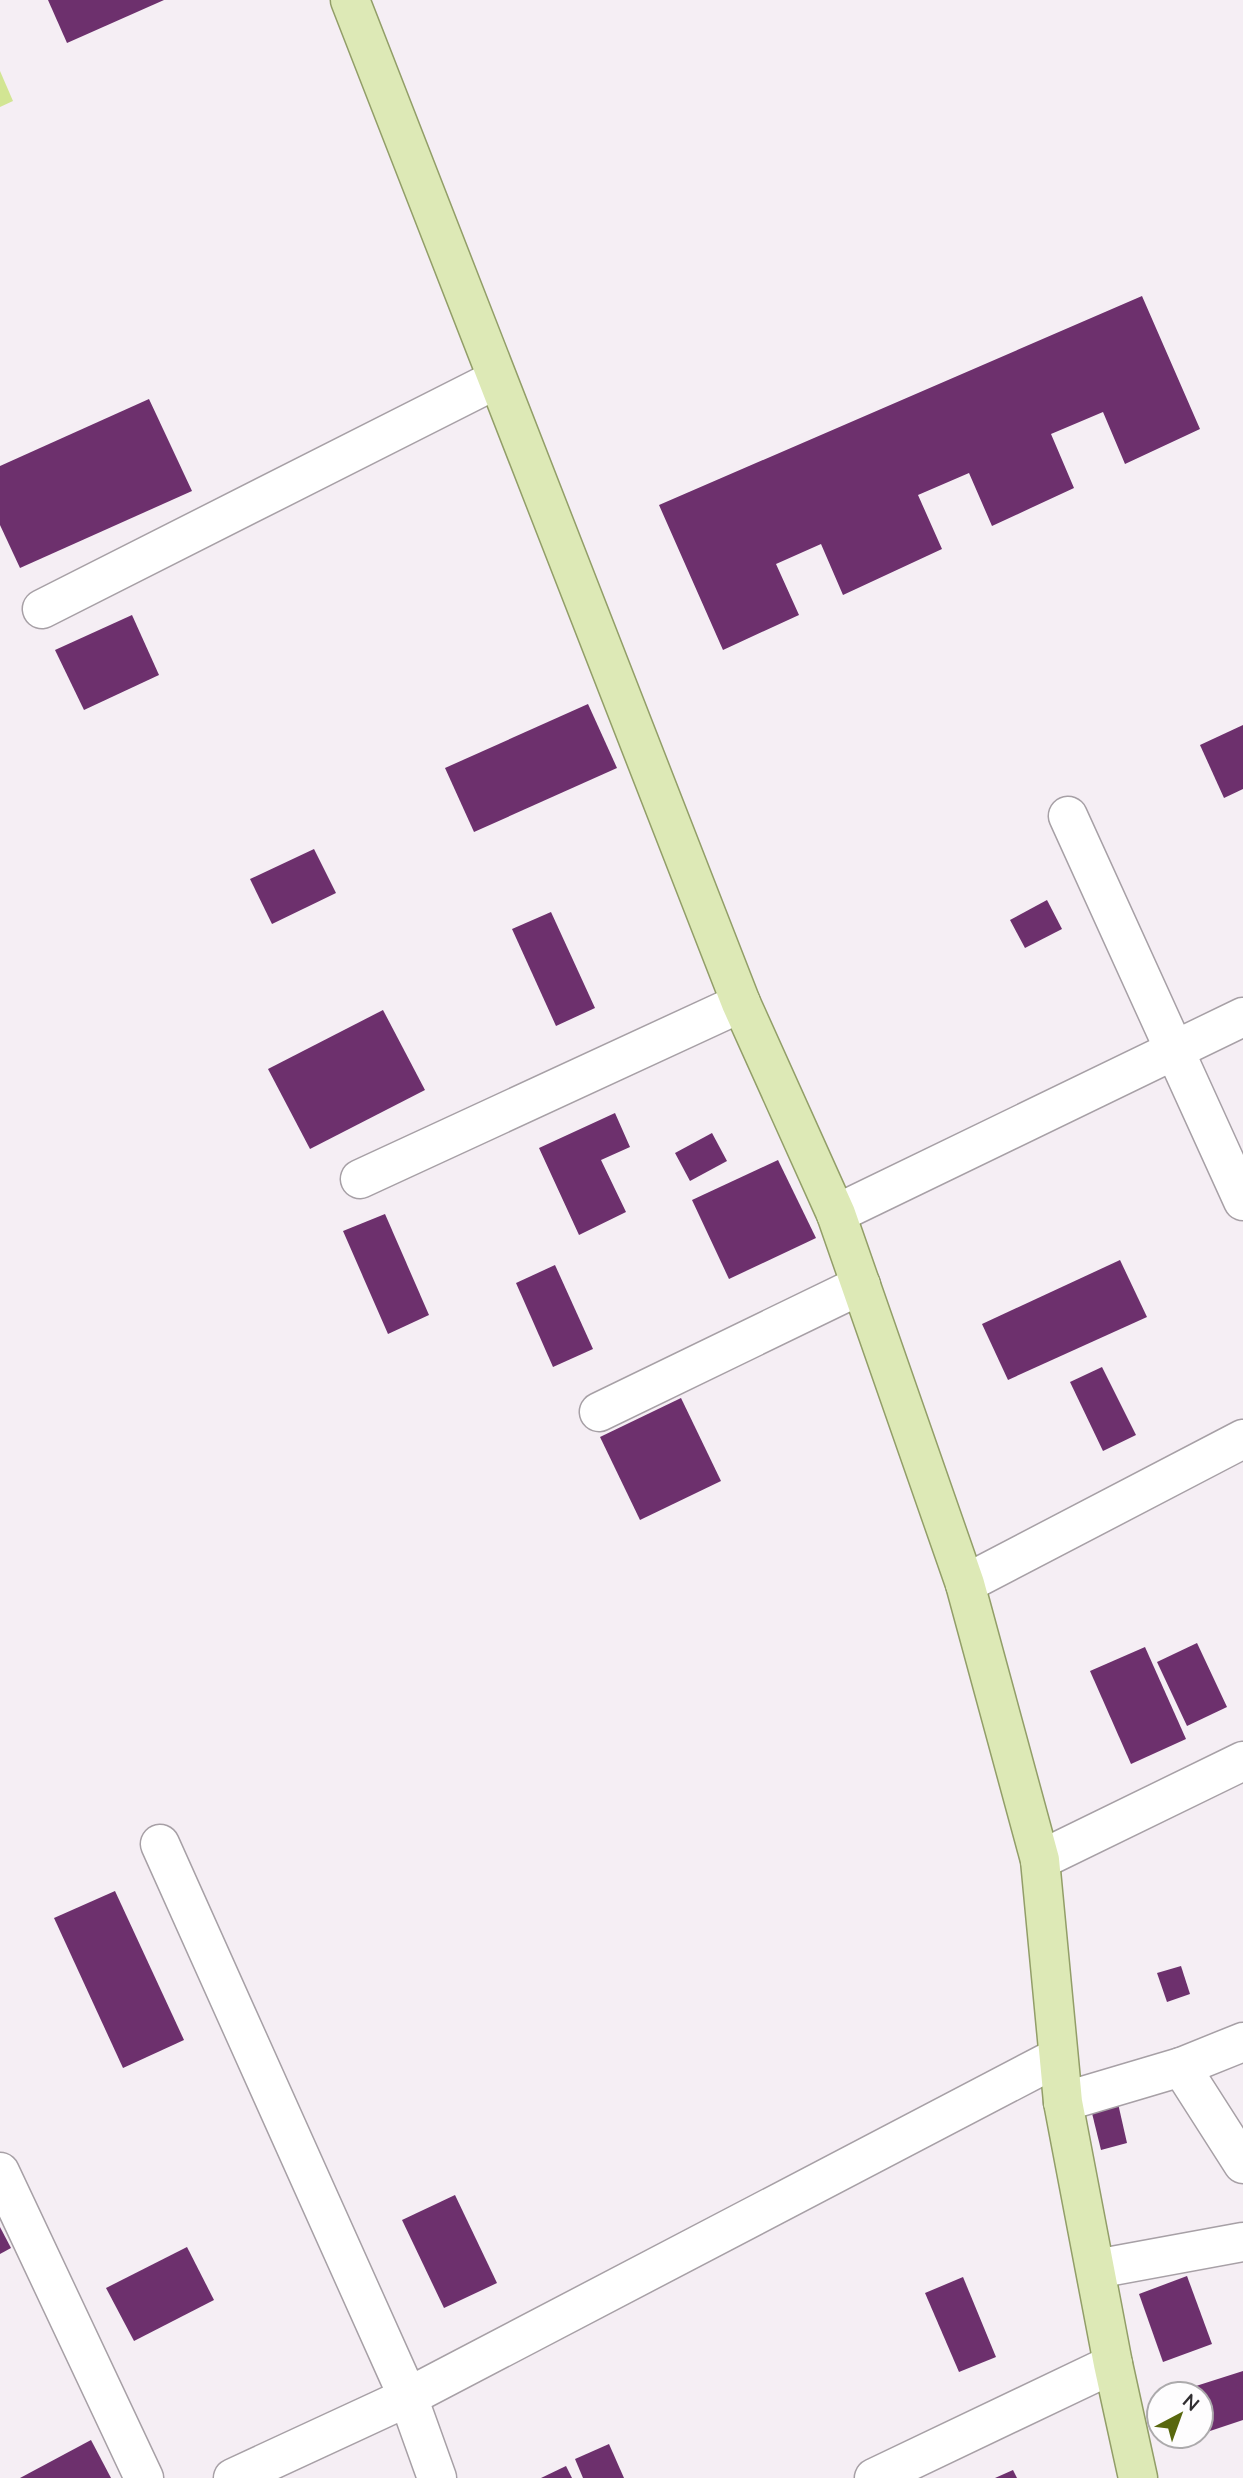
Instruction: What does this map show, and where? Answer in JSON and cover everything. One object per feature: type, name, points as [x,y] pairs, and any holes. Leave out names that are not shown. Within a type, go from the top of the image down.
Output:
[{"type":"main road","points":[[350,0],[741,1003],[836,1214],[965,1584],[1040,1860],[1063,2102],[1113,2364],[1138,2478]]},
{"type":"street","points":[[42,609],[497,379]]},
{"type":"street","points":[[1068,816],[1243,1200]]},
{"type":"street","points":[[360,1179],[741,1003]]},
{"type":"street","points":[[836,1214],[1243,1017]]},
{"type":"street","points":[[599,1412],[861,1285]]},
{"type":"street","points":[[965,1584],[1243,1439]]},
{"type":"street","points":[[1040,1860],[1243,1761]]},
{"type":"street","points":[[160,1844],[408,2397],[438,2478]]},
{"type":"street","points":[[1063,2102],[1181,2067],[1243,2042]]},
{"type":"street","points":[[233,2478],[408,2397],[1058,2057]]},
{"type":"street","points":[[1181,2067],[1243,2164]]},
{"type":"street","points":[[0,2172],[144,2478]]},
{"type":"street","points":[[1096,2269],[1243,2242]]},
{"type":"street","points":[[874,2478],[1113,2364]]},
{"type":"green space","points":[[0,71],[13,101],[0,107]]},
{"type":"building","points":[[48,0],[164,0],[67,43]]},
{"type":"building","points":[[1142,296],[1200,429],[1125,464],[1103,412],[1051,434],[1074,488],[992,526],[969,473],[918,495],[942,549],[843,595],[821,544],[776,564],[799,615],[723,650],[659,505]]},
{"type":"building","points":[[149,399],[192,491],[20,568],[0,525],[0,466]]},
{"type":"building","points":[[132,615],[159,675],[84,710],[55,650]]},
{"type":"building","points":[[588,704],[617,768],[474,832],[445,768]]},
{"type":"building","points":[[1243,725],[1243,789],[1224,798],[1200,745]]},
{"type":"building","points":[[314,849],[336,893],[272,924],[250,879]]},
{"type":"building","points":[[1047,900],[1062,929],[1025,948],[1010,920]]},
{"type":"building","points":[[551,912],[595,1008],[556,1026],[512,929]]},
{"type":"building","points":[[383,1010],[425,1090],[310,1149],[268,1069]]},
{"type":"building","points":[[615,1113],[630,1147],[601,1160],[626,1212],[579,1235],[539,1148]]},
{"type":"building","points":[[712,1133],[727,1161],[690,1181],[675,1153]]},
{"type":"building","points":[[778,1160],[816,1238],[729,1279],[692,1200]]},
{"type":"building","points":[[385,1214],[429,1315],[388,1334],[343,1231]]},
{"type":"building","points":[[1120,1260],[1147,1317],[1008,1380],[982,1324]]},
{"type":"building","points":[[555,1265],[593,1349],[553,1367],[516,1283]]},
{"type":"building","points":[[1102,1367],[1136,1435],[1103,1451],[1070,1382]]},
{"type":"building","points":[[681,1398],[721,1481],[640,1520],[600,1437]]},
{"type":"building","points":[[1197,1643],[1227,1707],[1187,1726],[1157,1662]]},
{"type":"building","points":[[1145,1647],[1186,1739],[1131,1764],[1090,1671]]},
{"type":"building","points":[[115,1891],[184,2040],[123,2068],[54,1918]]},
{"type":"building","points":[[1181,1966],[1190,1994],[1167,2002],[1157,1973]]},
{"type":"building","points":[[1117,2099],[1127,2143],[1101,2150],[1090,2105]]},
{"type":"building","points":[[455,2195],[497,2283],[444,2308],[402,2220]]},
{"type":"building","points":[[0,2227],[11,2248],[0,2254]]},
{"type":"building","points":[[187,2247],[214,2300],[134,2341],[106,2288]]},
{"type":"building","points":[[1187,2276],[1212,2344],[1163,2362],[1139,2294]]},
{"type":"building","points":[[963,2277],[996,2357],[959,2372],[925,2293]]},
{"type":"building","points":[[1243,2371],[1243,2420],[1215,2429],[1215,2380]]},
{"type":"building","points":[[91,2440],[111,2478],[20,2478]]},
{"type":"building","points":[[609,2444],[624,2478],[583,2478],[575,2459]]},
{"type":"building","points":[[566,2466],[572,2478],[541,2478]]},
{"type":"building","points":[[1013,2470],[1017,2478],[995,2478]]}]
